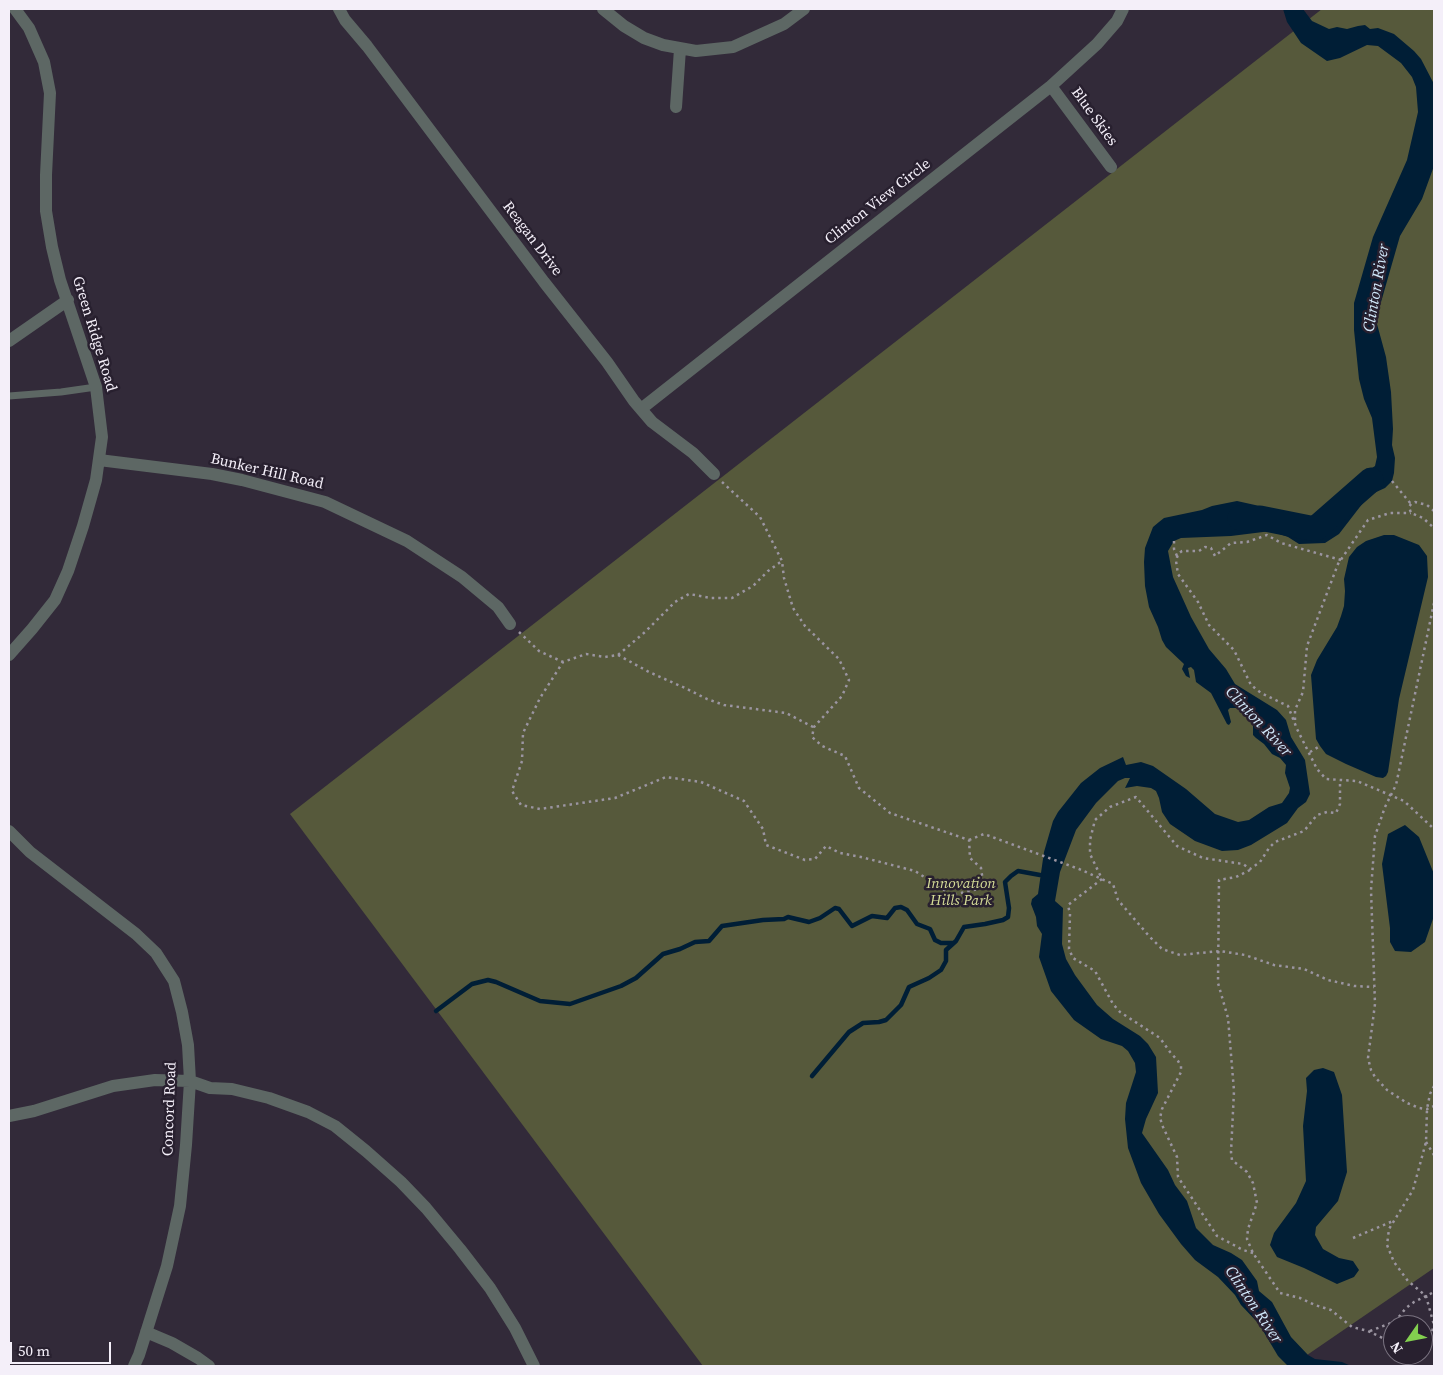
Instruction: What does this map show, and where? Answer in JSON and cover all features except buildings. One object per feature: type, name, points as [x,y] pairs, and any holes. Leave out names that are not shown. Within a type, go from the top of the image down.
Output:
[{"type":"street","name":"Green Ridge Road","points":[[9,655],[55,600],[71,564],[96,480],[102,437],[96,387],[52,248],[46,211],[50,93],[44,62],[29,28],[15,9]]},
{"type":"street","name":"Reagan Drive","points":[[339,9],[345,20],[367,46],[641,409],[652,422],[693,453],[714,474]]},
{"type":"street","points":[[603,9],[624,26],[644,38],[664,45],[696,51],[733,47],[784,24],[804,9]]},
{"type":"street","name":"Clinton View Circle","points":[[641,409],[1051,86],[1097,44],[1117,21],[1123,9]]},
{"type":"street","points":[[676,107],[680,49]]},
{"type":"street","name":"Blue Skies","points":[[1051,86],[1111,167]]},
{"type":"street","points":[[9,341],[68,300]]},
{"type":"street","name":"Bunker Hill Road","points":[[99,460],[212,474],[325,502],[407,541],[462,577],[498,607],[510,624]]},
{"type":"street","name":"Concord Road","points":[[9,831],[30,852],[136,934],[156,953],[174,981],[182,1012],[188,1045],[190,1081],[180,1206],[167,1266],[134,1366]]},
{"type":"street","points":[[9,1116],[34,1111],[112,1086],[155,1080],[190,1081],[210,1088],[232,1089],[269,1098],[308,1112],[335,1126],[366,1151],[420,1202],[490,1288],[506,1312],[534,1366]]},
{"type":"street","points":[[146,1332],[185,1351],[209,1366]]},
{"type":"lane","points":[[9,396],[96,387]]},
{"type":"path","points":[[714,474],[760,517],[782,561],[784,578],[793,608],[805,626],[839,659],[849,680],[842,696],[814,727],[812,737],[822,746],[845,756],[859,788],[890,814],[968,840],[984,834],[1079,869],[1113,884],[1118,900],[1162,949],[1180,955],[1220,951],[1245,955],[1274,965],[1304,970],[1328,980],[1354,986],[1374,987]]},
{"type":"path","points":[[1392,481],[1411,504]]},
{"type":"path","points":[[1411,504],[1415,502],[1427,505],[1434,511]]},
{"type":"path","points":[[1411,504],[1409,507],[1411,513]]},
{"type":"path","points":[[1295,724],[1294,710],[1303,692],[1307,646],[1338,564],[1357,534],[1368,520],[1390,513],[1411,513],[1423,518],[1434,528]]},
{"type":"path","points":[[1177,556],[1182,551],[1198,551],[1211,548],[1215,556],[1231,543],[1247,542],[1267,536],[1281,543],[1341,560]]},
{"type":"path","points":[[1174,542],[1178,574],[1198,602],[1209,625],[1234,650],[1251,685],[1288,706],[1317,769],[1326,778],[1356,781],[1404,800],[1434,829]]},
{"type":"path","points":[[782,561],[768,571],[753,586],[732,598],[711,598],[689,594],[675,602],[645,632],[618,654],[605,658],[586,654],[563,662],[540,698],[523,733],[522,761],[512,791],[522,805],[540,809],[615,798],[666,777],[701,782],[744,801],[762,830],[766,844],[805,860],[814,859],[826,846],[840,853],[915,871],[952,895],[978,889],[983,882],[981,868],[970,858],[968,840]]},
{"type":"path","points":[[1434,603],[1399,774],[1375,836],[1370,890],[1375,1004],[1368,1058],[1375,1077],[1387,1090],[1407,1103],[1426,1109],[1434,1106]]},
{"type":"path","points":[[510,624],[539,651],[563,662]]},
{"type":"path","points":[[618,654],[649,672],[686,688],[707,700],[724,706],[786,713],[814,727]]},
{"type":"path","points":[[1310,752],[1320,746]]},
{"type":"path","points":[[1340,780],[1340,804],[1336,813],[1317,814],[1304,831],[1275,842],[1260,862],[1250,869],[1236,877],[1219,880],[1220,951],[1218,983],[1228,1018],[1234,1091],[1231,1152],[1232,1160],[1247,1172],[1253,1183],[1257,1203],[1248,1229],[1247,1239],[1280,1293],[1300,1298],[1331,1310],[1352,1328],[1368,1331],[1383,1338]]},
{"type":"path","points":[[1102,879],[1090,854],[1090,840],[1095,820],[1110,807],[1136,797],[1178,846],[1203,858],[1243,864],[1250,869]]},
{"type":"path","points":[[1102,879],[1082,892],[1068,905],[1070,914],[1069,949],[1073,958],[1095,971],[1120,1012],[1160,1038],[1178,1061],[1181,1072],[1162,1108],[1160,1118],[1177,1157],[1178,1177],[1217,1236],[1243,1250],[1254,1253]]},
{"type":"path","points":[[1434,1086],[1426,1109],[1426,1142],[1413,1190],[1389,1229],[1387,1245],[1394,1262],[1408,1281],[1426,1296],[1434,1325]]},
{"type":"path","points":[[1426,1142],[1434,1155]]},
{"type":"path","points":[[1353,1238],[1394,1220]]},
{"type":"path","points":[[1368,1331],[1391,1323],[1414,1302],[1434,1292]]},
{"type":"green space","name":"Innovation Hills Park","points":[[1322,9],[1434,9],[1434,1268],[1291,1366],[703,1366],[290,814]]},
{"type":"water","points":[[1283,9],[1303,9],[1312,21],[1329,29],[1337,27],[1347,29],[1365,25],[1370,29],[1378,28],[1394,34],[1421,59],[1434,84],[1434,166],[1422,199],[1400,236],[1377,316],[1391,392],[1392,445],[1395,458],[1392,481],[1385,488],[1366,499],[1339,534],[1325,543],[1299,544],[1288,537],[1271,531],[1231,536],[1181,538],[1174,541],[1168,551],[1173,577],[1191,617],[1209,649],[1226,669],[1235,684],[1277,710],[1286,720],[1291,737],[1305,760],[1310,794],[1306,802],[1298,808],[1287,823],[1251,845],[1238,850],[1222,851],[1195,841],[1170,824],[1162,812],[1156,791],[1151,788],[1137,786],[1125,788],[1130,778],[1125,778],[1118,781],[1096,803],[1076,830],[1060,872],[1055,901],[1063,908],[1062,944],[1066,959],[1075,975],[1097,1005],[1113,1019],[1140,1036],[1148,1044],[1156,1057],[1158,1093],[1142,1133],[1187,1201],[1196,1228],[1213,1245],[1242,1260],[1257,1281],[1259,1291],[1272,1302],[1291,1337],[1308,1355],[1315,1359],[1342,1362],[1351,1366],[1288,1366],[1278,1356],[1259,1324],[1241,1305],[1235,1295],[1218,1277],[1195,1260],[1159,1214],[1141,1183],[1128,1148],[1125,1119],[1126,1103],[1136,1072],[1135,1063],[1128,1051],[1122,1046],[1101,1039],[1074,1020],[1051,991],[1039,957],[1042,934],[1037,926],[1031,904],[1032,899],[1038,894],[1044,852],[1053,821],[1058,812],[1081,783],[1100,768],[1123,757],[1126,765],[1141,762],[1153,766],[1186,789],[1215,814],[1238,822],[1249,820],[1269,807],[1282,803],[1289,793],[1290,788],[1285,773],[1286,765],[1253,735],[1253,723],[1248,716],[1237,708],[1230,708],[1228,710],[1231,722],[1229,725],[1227,724],[1211,693],[1196,682],[1194,670],[1191,667],[1188,668],[1190,678],[1186,676],[1182,669],[1184,664],[1166,647],[1149,607],[1145,586],[1144,562],[1145,548],[1153,527],[1164,518],[1237,501],[1267,510],[1277,525],[1286,528],[1316,522],[1329,518],[1360,487],[1369,470],[1375,466],[1377,457],[1372,418],[1364,399],[1359,379],[1354,330],[1354,303],[1373,237],[1407,160],[1418,112],[1416,87],[1412,77],[1401,63],[1378,46],[1367,45],[1340,58],[1327,61],[1301,43],[1287,22]]},
{"type":"water","points":[[1384,535],[1394,535],[1419,545],[1427,556],[1428,577],[1399,699],[1388,772],[1383,778],[1376,777],[1326,754],[1320,746],[1316,739],[1311,675],[1341,616],[1344,606],[1344,579],[1349,557],[1357,547],[1366,541]]},
{"type":"water","points":[[1405,825],[1419,837],[1434,874],[1434,916],[1425,942],[1411,952],[1395,951],[1390,942],[1382,864],[1388,834]]},
{"type":"water","points":[[1323,1068],[1334,1072],[1342,1095],[1347,1172],[1338,1201],[1316,1227],[1315,1235],[1323,1249],[1339,1258],[1353,1261],[1359,1270],[1354,1277],[1337,1284],[1277,1257],[1270,1245],[1274,1233],[1296,1203],[1306,1181],[1303,1126],[1307,1091],[1306,1078],[1314,1070]]},
{"type":"waterway","name":"Clinton River","points":[[1240,518],[1260,518],[1315,529],[1371,480]]},
{"type":"waterway","points":[[812,1076],[849,1032],[863,1023],[886,1020],[901,1005],[909,987],[941,970],[946,961],[946,950],[956,941],[964,927],[1003,920],[1008,917],[1009,908],[1005,882],[1011,876],[1018,871],[1040,875]]},
{"type":"waterway","points":[[436,1011],[472,984],[488,980],[540,1001],[570,1004],[621,986],[636,978],[663,954],[695,942],[709,941],[722,926],[788,917],[809,922],[820,918],[835,908],[839,909],[852,926],[872,916],[887,918],[895,908],[901,907],[907,910],[917,924],[930,929],[935,940],[941,943],[953,943]]}]
